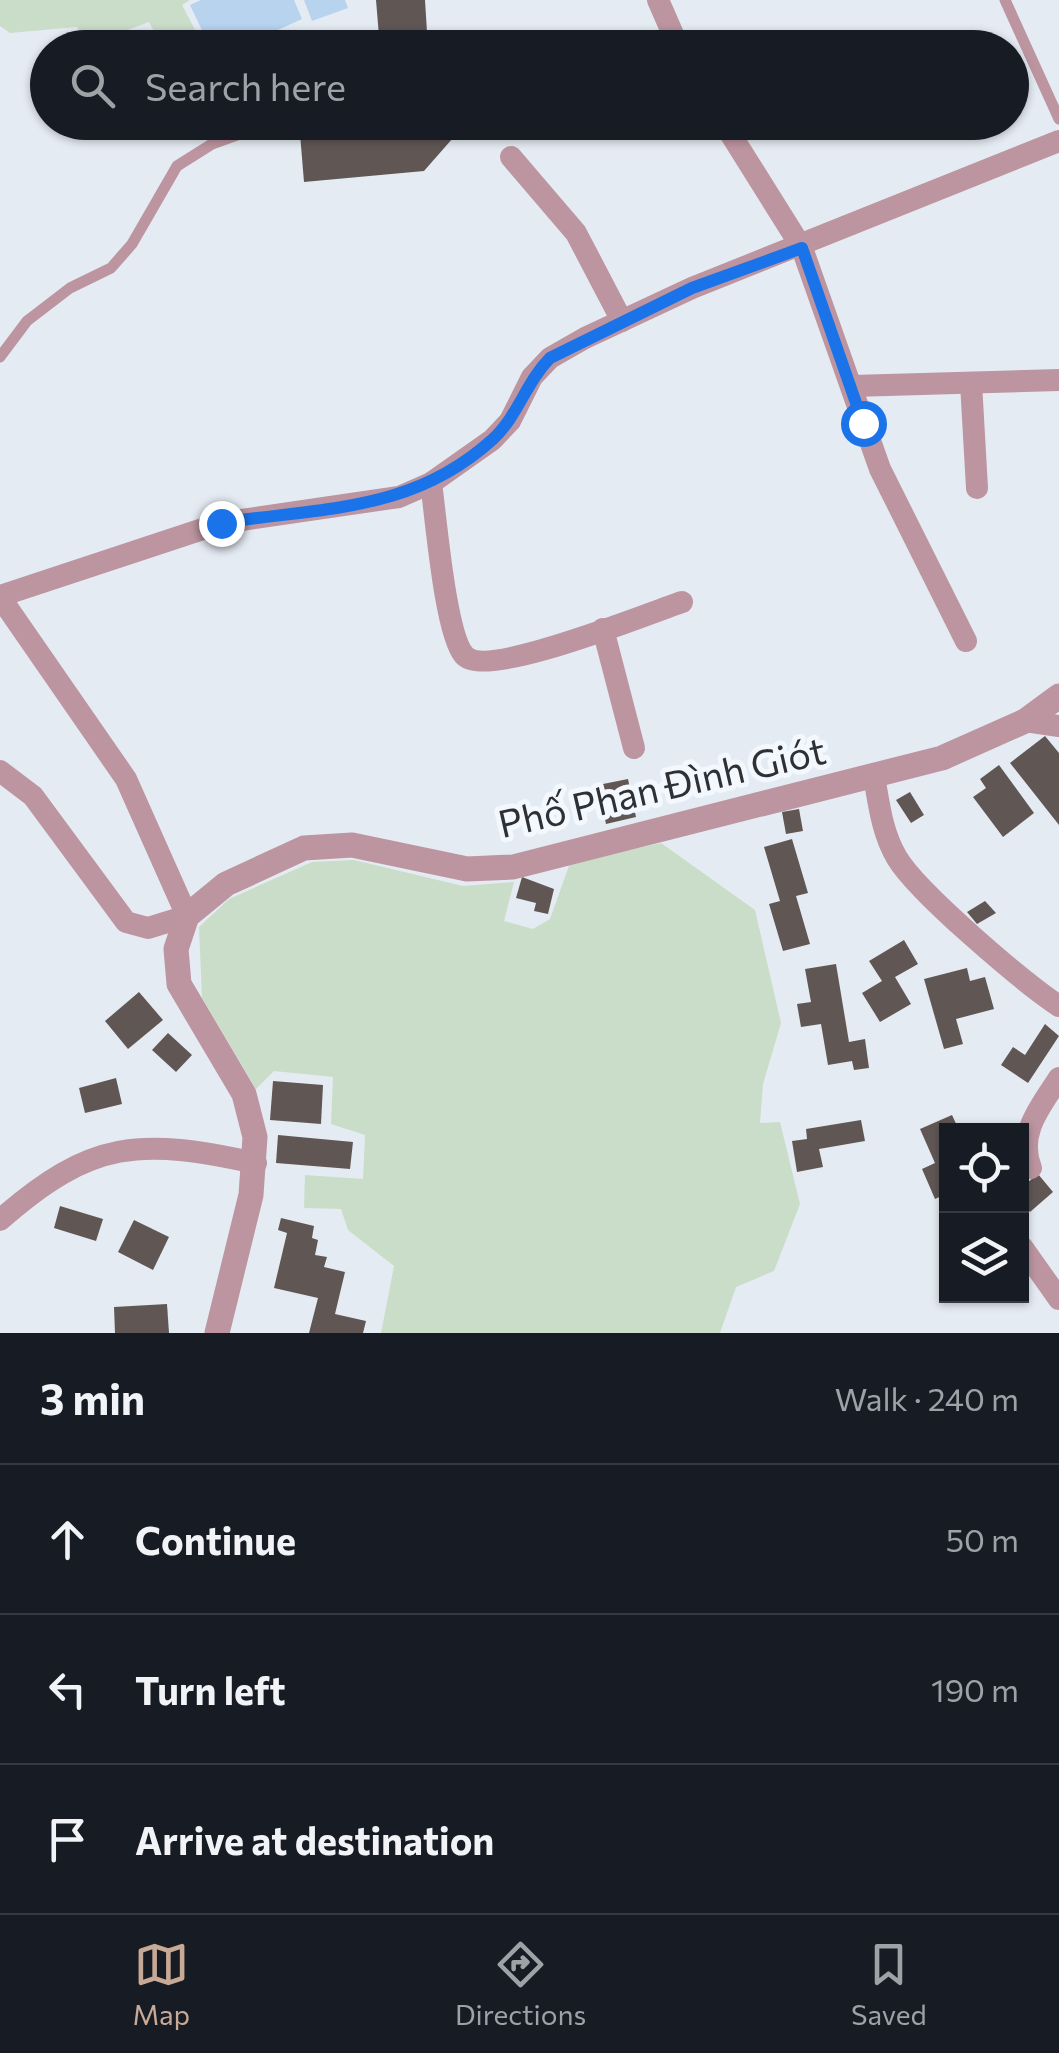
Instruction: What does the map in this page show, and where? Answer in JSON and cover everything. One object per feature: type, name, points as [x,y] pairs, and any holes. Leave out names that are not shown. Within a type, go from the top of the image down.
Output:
[{"type":"street","points":[[658,0],[670,30]]},
{"type":"street","points":[[735,140],[802,248],[880,469],[966,640]]},
{"type":"street","points":[[217,1333],[256,1163],[244,1094],[179,984],[176,949],[187,916],[126,780],[3,608],[221,523],[364,506],[432,483],[492,440],[510,420],[532,377],[550,358],[692,288],[802,248],[1059,141]]},
{"type":"street","points":[[511,157],[576,233],[622,321]]},
{"type":"street","points":[[852,386],[1059,380]]},
{"type":"street","points":[[971,383],[977,488]]},
{"type":"street","points":[[432,483],[450,611],[461,652],[468,660],[497,662],[682,602]]},
{"type":"street","points":[[603,629],[634,748]]},
{"type":"street","name":"Phố Phan Đình Giót","points":[[187,916],[226,884],[304,848],[352,844],[467,869],[513,867],[942,758],[1025,721],[1059,696]]},
{"type":"street","points":[[1025,721],[1059,726]]},
{"type":"street","points":[[0,771],[16,780],[51,818],[126,922],[148,928],[187,916]]},
{"type":"street","points":[[874,776],[885,834],[907,872],[1059,1006]]},
{"type":"street","points":[[1031,1168],[1026,1138],[1030,1123],[1059,1078]]},
{"type":"street","points":[[0,1220],[40,1188],[106,1151],[159,1146],[256,1163]]},
{"type":"street","points":[[1029,1257],[1059,1299]]},
{"type":"lane","points":[[1005,0],[1019,30]]},
{"type":"lane","points":[[1029,53],[1059,119]]},
{"type":"lane","points":[[0,356],[27,321],[70,288],[111,268],[132,244],[177,166],[223,140]]},
{"type":"green space","points":[[0,0],[190,0],[182,5],[195,30],[153,30],[149,22],[127,30],[77,27],[10,33],[0,26]]},
{"type":"green space","points":[[661,843],[755,910],[781,1023],[763,1084],[760,1123],[780,1122],[800,1204],[774,1271],[736,1287],[720,1333],[381,1333],[394,1266],[348,1230],[341,1209],[304,1208],[305,1175],[363,1179],[365,1135],[331,1124],[333,1077],[274,1071],[256,1089],[202,998],[199,927],[229,899],[312,862],[354,860],[463,886],[514,882],[504,921],[533,929],[550,919],[570,863]]},
{"type":"water","points":[[201,0],[294,0],[302,19],[278,30],[202,30],[190,5]]},
{"type":"water","points":[[304,0],[345,0],[348,8],[312,21]]},
{"type":"building","points":[[376,0],[425,0],[427,30],[378,30]]},
{"type":"building","points":[[300,140],[451,140],[424,171],[304,182]]},
{"type":"building","points":[[1045,736],[1059,753],[1059,825],[1010,763]]},
{"type":"building","points":[[999,765],[1034,813],[1003,837],[973,797],[986,788],[980,779]]},
{"type":"building","points":[[628,779],[636,817],[606,824],[598,785]]},
{"type":"building","points":[[910,792],[924,815],[911,823],[896,800]]},
{"type":"building","points":[[799,809],[803,831],[786,834],[782,812]]},
{"type":"building","points":[[792,839],[808,893],[796,896],[810,944],[783,951],[769,904],[780,901],[764,847]]},
{"type":"building","points":[[522,877],[554,889],[548,914],[534,911],[536,903],[516,898]]},
{"type":"building","points":[[985,901],[996,913],[977,924],[967,912]]},
{"type":"building","points":[[904,940],[918,964],[895,977],[911,1004],[880,1022],[862,993],[882,981],[869,961]]},
{"type":"building","points":[[836,964],[849,1042],[865,1039],[869,1068],[854,1070],[852,1061],[828,1065],[821,1024],[801,1027],[797,1004],[811,1002],[805,969]]},
{"type":"building","points":[[967,968],[970,981],[985,977],[994,1009],[956,1019],[963,1044],[944,1049],[924,979]]},
{"type":"building","points":[[139,992],[163,1020],[128,1049],[105,1021]]},
{"type":"building","points":[[1045,1024],[1059,1036],[1028,1083],[1001,1065],[1013,1047],[1025,1055]]},
{"type":"building","points":[[168,1033],[192,1055],[176,1072],[152,1050]]},
{"type":"building","points":[[116,1078],[122,1104],[85,1113],[79,1088]]},
{"type":"building","points":[[273,1081],[323,1085],[321,1124],[270,1120]]},
{"type":"building","points":[[952,1115],[956,1123],[939,1123],[939,1197],[935,1199],[922,1169],[935,1163],[920,1129]]},
{"type":"building","points":[[861,1120],[865,1141],[819,1149],[823,1167],[797,1172],[792,1141],[807,1139],[806,1129]]},
{"type":"building","points":[[278,1135],[353,1142],[350,1169],[276,1163]]},
{"type":"building","points":[[1038,1174],[1053,1192],[1030,1212],[1029,1211],[1029,1181]]},
{"type":"building","points":[[60,1206],[103,1219],[96,1241],[54,1228]]},
{"type":"building","points":[[281,1218],[314,1226],[312,1238],[318,1240],[315,1255],[327,1257],[324,1267],[345,1272],[335,1314],[366,1321],[363,1333],[309,1333],[318,1298],[274,1288],[287,1233],[278,1230]]},
{"type":"building","points":[[134,1220],[169,1237],[153,1270],[118,1252]]},
{"type":"building","points":[[167,1304],[169,1333],[115,1333],[114,1307]]},
{"type":"route","points":[[221,523],[364,506],[432,483],[492,440],[510,420],[532,377],[550,358],[692,288],[802,248],[863,423]]}]
